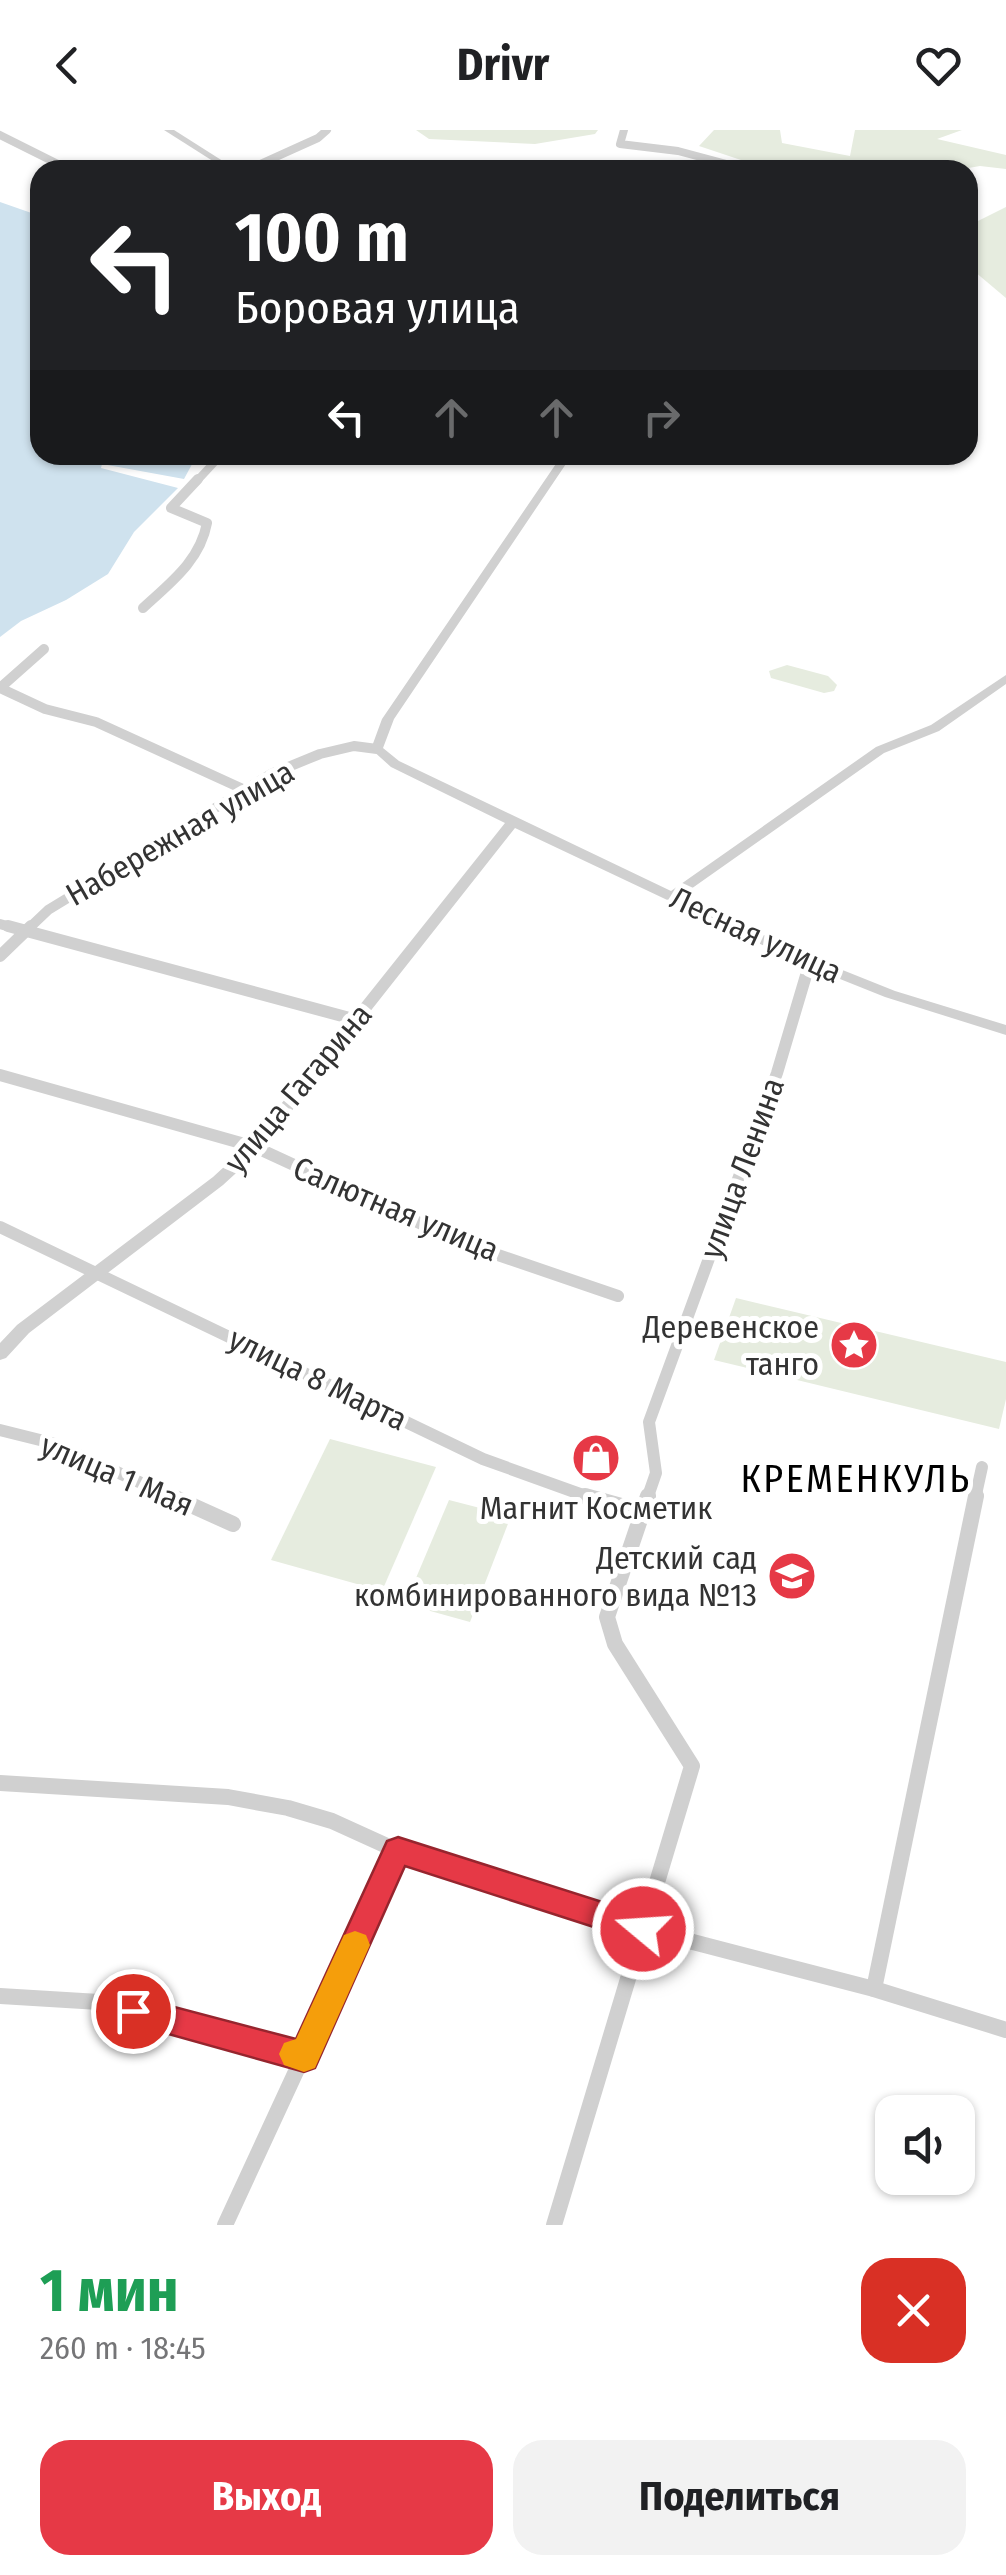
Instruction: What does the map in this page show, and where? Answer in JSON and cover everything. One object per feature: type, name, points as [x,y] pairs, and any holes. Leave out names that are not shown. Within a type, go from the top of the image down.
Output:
[{"type":"street","points":[[168,130],[217,160]]},
{"type":"street","points":[[269,160],[318,138],[326,130]]},
{"type":"street","points":[[624,130],[620,144],[678,151],[712,160]]},
{"type":"street","points":[[0,135],[50,160]]},
{"type":"street","points":[[143,608],[206,540],[208,523],[171,508],[212,465]]},
{"type":"street","points":[[513,822],[395,764],[377,750],[388,719],[560,465]]},
{"type":"street","points":[[44,649],[0,688],[46,710],[96,722],[245,790]]},
{"type":"street","points":[[673,896],[880,750],[935,728],[1006,679]]},
{"type":"street","name":"Набережная улица","points":[[0,956],[48,910],[245,790],[320,754],[354,746],[377,750]]},
{"type":"street","name":"Лесная улица","points":[[513,822],[810,962],[890,994],[1006,1030]]},
{"type":"street","name":"улица Гагарина","points":[[0,1354],[23,1329],[218,1181],[255,1148],[513,822]]},
{"type":"street","points":[[0,924],[357,1020]]},
{"type":"street","name":"улица Ленина","points":[[554,2225],[692,1766],[615,1644],[607,1617],[656,1472],[648,1422],[771,1090],[810,962]]},
{"type":"street","name":"Салютная улица","points":[[0,1075],[255,1148],[463,1243],[618,1296]]},
{"type":"street","name":"улица 8 Марта","points":[[0,1227],[483,1459],[561,1490],[643,1512]]},
{"type":"street","name":"улица 1 Мая","points":[[0,1430],[52,1443],[234,1524]]},
{"type":"street","points":[[874,1989],[982,1466]]},
{"type":"street","points":[[0,1782],[228,1797],[332,1821],[398,1850],[643,1929],[874,1989],[1006,2030]]},
{"type":"street","points":[[225,2225],[398,1850]]},
{"type":"street","points":[[0,1996],[99,2002],[304,2057]]},
{"type":"shaded area","points":[[416,130],[598,130],[595,134],[535,144],[429,139]]},
{"type":"shaded area","points":[[714,130],[780,130],[782,143],[850,156],[855,130],[962,130],[937,139],[1006,155],[1006,169],[978,166],[978,160],[741,160],[699,146]]},
{"type":"shaded area","points":[[1006,207],[1006,298],[978,274],[978,221]]},
{"type":"shaded area","points":[[787,665],[828,676],[837,685],[834,691],[824,693],[771,678],[769,671]]},
{"type":"shaded area","points":[[736,1298],[1006,1362],[1006,1399],[999,1429],[714,1360]]},
{"type":"shaded area","points":[[330,1439],[436,1467],[382,1591],[271,1560]]},
{"type":"shaded area","points":[[449,1500],[511,1516],[470,1622],[405,1604]]},
{"type":"water","points":[[0,202],[30,212],[30,465],[102,465],[101,468],[178,488],[134,532],[108,574],[21,621],[0,637]]},
{"type":"water","points":[[107,465],[192,465],[184,479]]},
{"type":"slow traffic","points":[[295,2054],[304,2057],[355,1945]]},
{"type":"place","name":"Деревенское танго","points":[[854,1345]]},
{"type":"place","name":"Магнит Косметик","points":[[596,1458]]},
{"type":"place","name":"Детский сад комбинированного вида №13","points":[[792,1576]]},
{"type":"district","name":"КРЕМЕНКУЛЬ","points":[[856,1479]]},
{"type":"route","points":[[133,2011],[304,2057],[398,1850],[643,1929]]}]
